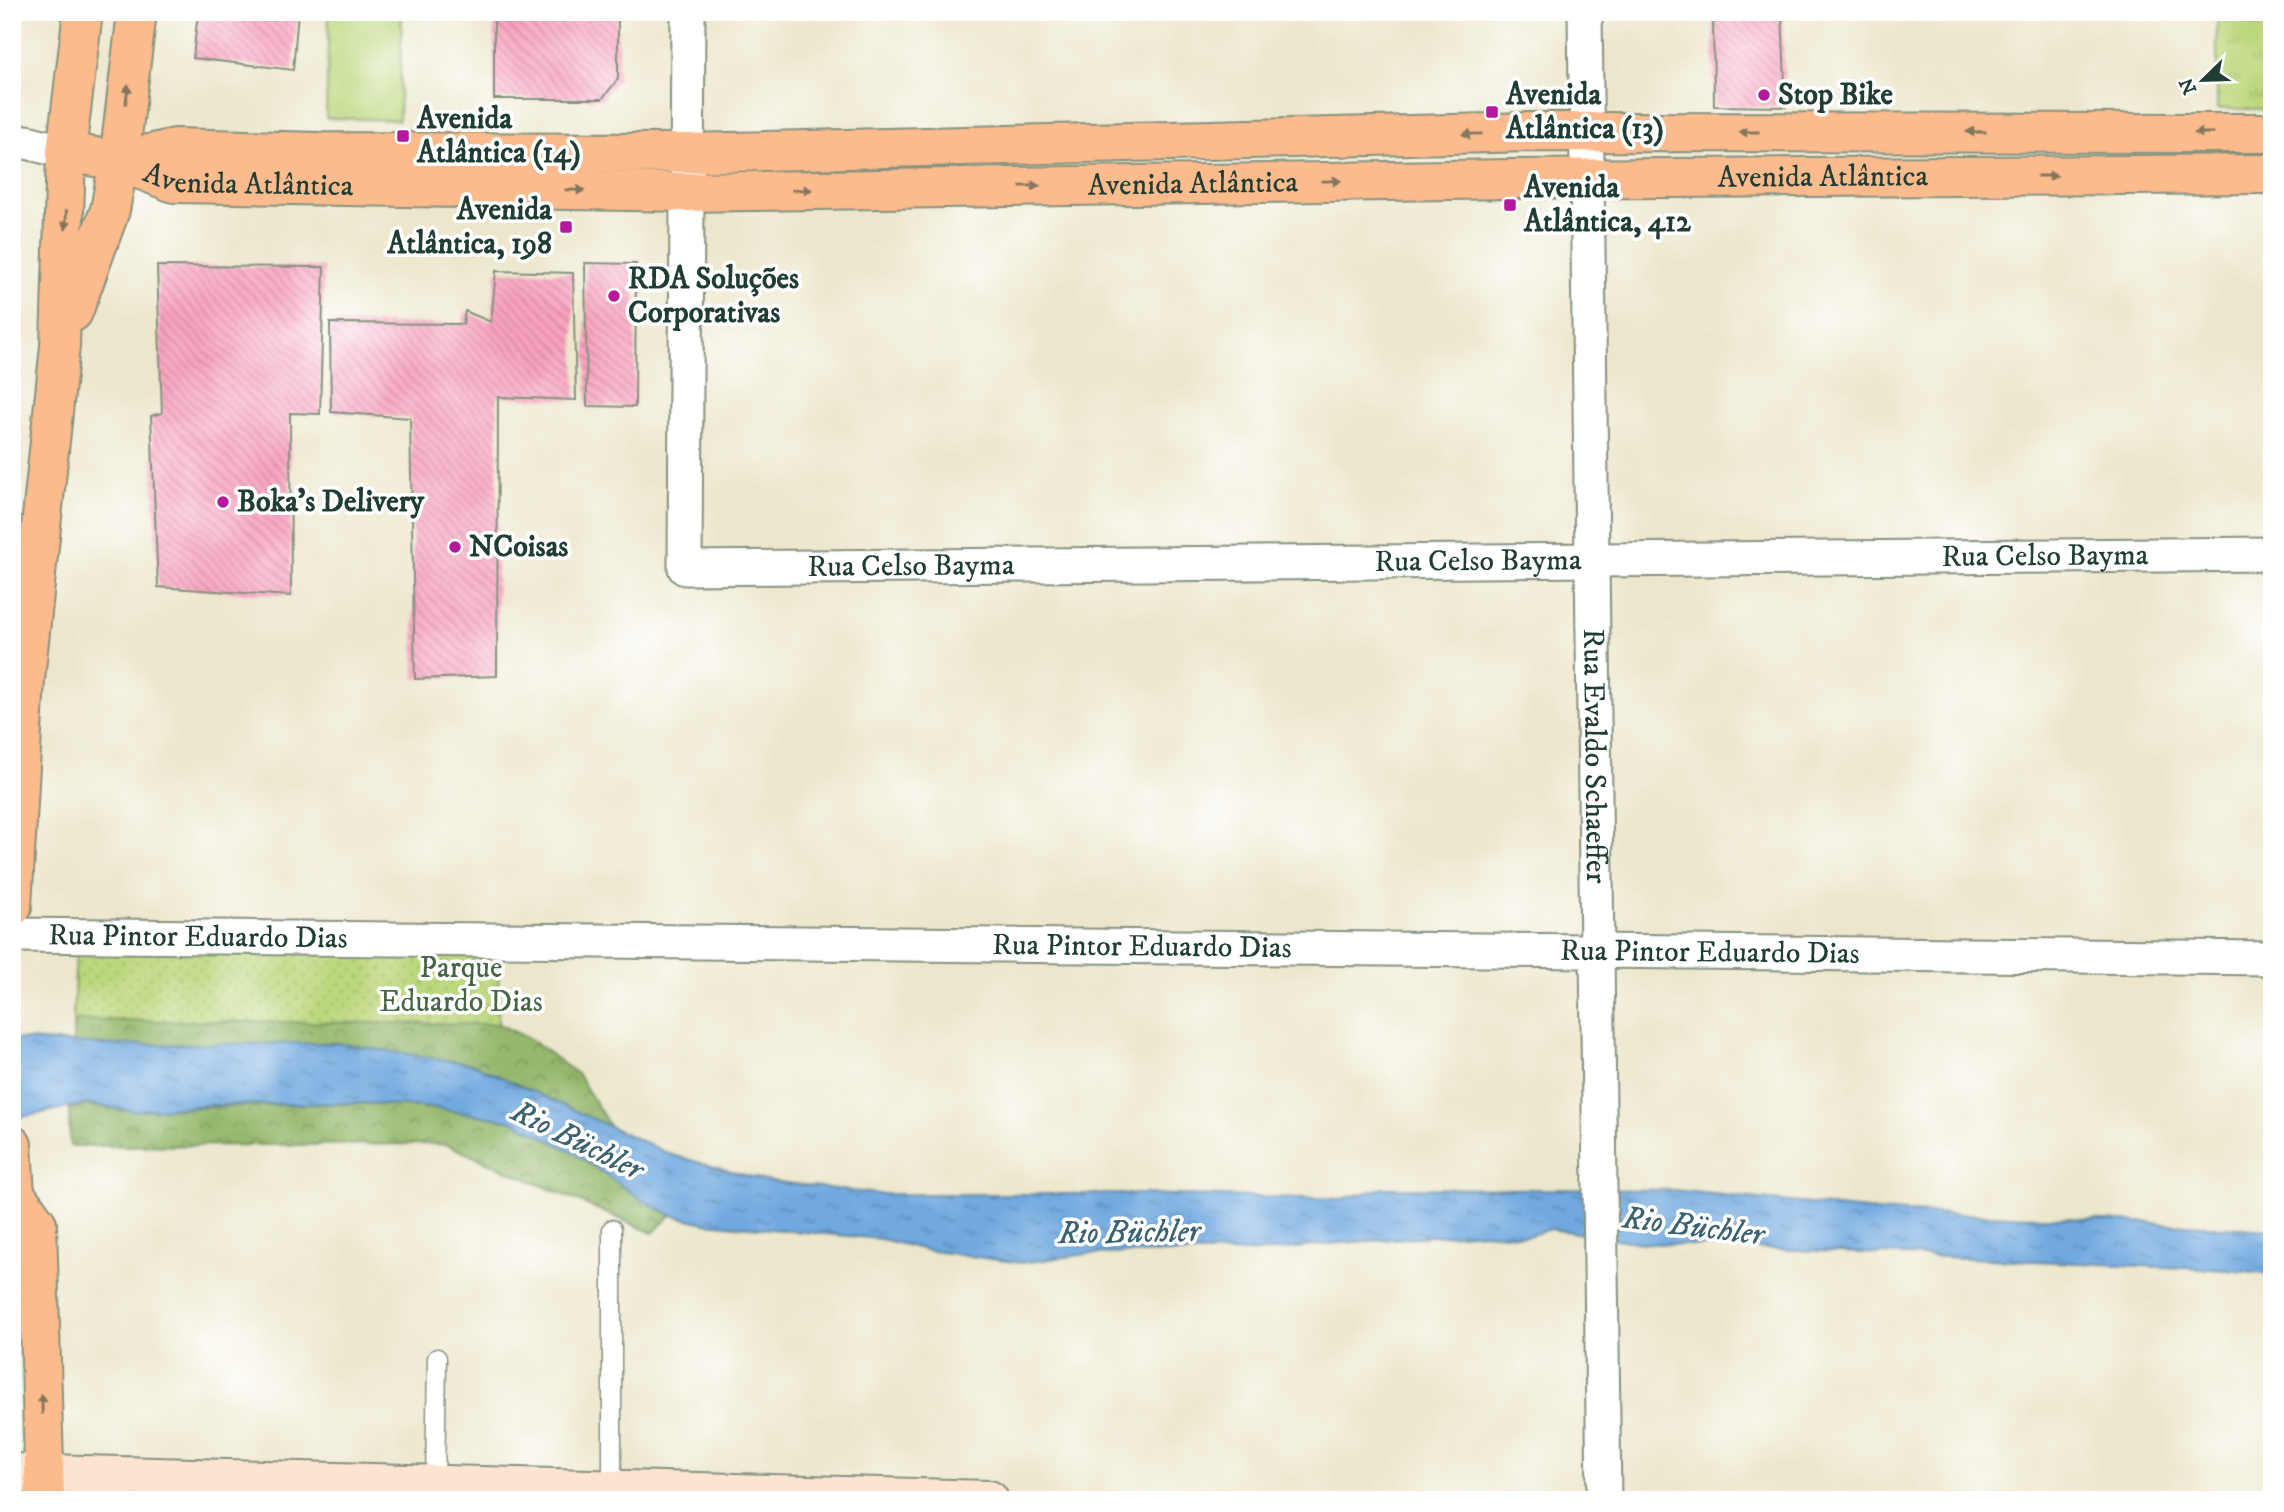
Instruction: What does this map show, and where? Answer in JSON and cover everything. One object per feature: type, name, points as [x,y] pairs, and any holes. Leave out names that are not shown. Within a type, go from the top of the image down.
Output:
[{"type":"main road","points":[[12,906],[19,679],[60,346],[66,152],[83,12]]},
{"type":"main road","points":[[60,346],[110,210],[119,161],[137,12]]},
{"type":"main road","name":"Avenida Atlântica","points":[[119,161],[175,148],[320,152],[687,153],[1586,132],[2272,133]]},
{"type":"main road","name":"Avenida Atlântica","points":[[66,152],[119,161],[174,183],[685,192],[1587,178],[2272,174]]},
{"type":"main road","points":[[12,1145],[13,1199],[37,1224],[34,1482]]},
{"type":"street","points":[[685,192],[688,12]]},
{"type":"street","name":"Rua Evaldo Schaeffer","points":[[1585,12],[1604,1500]]},
{"type":"street","name":"Avenida Atlântica","points":[[12,143],[27,142],[66,152]]},
{"type":"street","name":"Rua Celso Bayma","points":[[685,192],[685,568],[2272,554]]},
{"type":"street","name":"Rua Pintor Eduardo Dias","points":[[12,935],[2272,958]]},
{"type":"street","points":[[34,1482],[435,1484],[989,1500]]},
{"type":"lane","points":[[612,1229],[612,1489]]},
{"type":"lane","points":[[435,1484],[437,1358]]},
{"type":"green space","points":[[329,12],[402,12],[399,120],[326,118]]},
{"type":"green space","points":[[2217,12],[2272,12],[2272,109],[2217,109]]},
{"type":"green space","name":"Parque Eduardo Dias","points":[[76,949],[499,949],[498,1024],[73,1020]]},
{"type":"green space","points":[[73,1020],[498,1024],[532,1040],[578,1075],[610,1127],[559,1104],[73,1043]]},
{"type":"green space","points":[[362,1103],[434,1108],[514,1121],[571,1151],[671,1215],[653,1233],[445,1144],[70,1146],[69,1108],[138,1110]]},
{"type":"water","name":"Rio Büchler","points":[[12,1039],[105,1045],[336,1043],[473,1064],[672,1155],[763,1180],[877,1194],[1139,1194],[1341,1199],[1383,1188],[1674,1190],[1876,1211],[2068,1218],[2272,1230],[2272,1275],[2227,1270],[1643,1243],[1550,1229],[1528,1236],[1484,1232],[1264,1252],[1087,1254],[1021,1263],[925,1250],[881,1239],[705,1223],[671,1215],[644,1201],[571,1151],[514,1121],[434,1108],[362,1103],[211,1105],[134,1111],[86,1104],[12,1119]]},
{"type":"building","points":[[198,12],[298,12],[293,70],[193,58]]},
{"type":"building","points":[[494,12],[618,12],[618,79],[602,99],[494,99]]},
{"type":"building","points":[[1713,12],[1782,12],[1786,107],[1714,106]]},
{"type":"building","points":[[585,263],[636,264],[635,407],[587,406]]},
{"type":"building","name":"Boka's Delivery","points":[[157,266],[324,267],[320,414],[290,413],[291,596],[158,587],[151,416],[162,413]]},
{"type":"building","name":"NCoisas","points":[[496,271],[573,273],[576,400],[498,397],[497,676],[415,679],[410,418],[331,412],[330,323],[463,324],[465,311],[491,322]]},
{"type":"place","name":"Stop Bike","points":[[1764,95]]},
{"type":"place","name":"Avenida Atlântica (13)","points":[[1492,112]]},
{"type":"place","name":"Avenida Atlântica (14)","points":[[403,136]]},
{"type":"place","name":"Avenida Atlântica, 412","points":[[1510,205]]},
{"type":"place","name":"Avenida Atlântica, 198","points":[[566,227]]},
{"type":"place","name":"RDA Soluções Corporativas","points":[[614,296]]},
{"type":"place","name":"Boka's Delivery","points":[[223,502]]},
{"type":"place","name":"NCoisas","points":[[455,547]]}]
